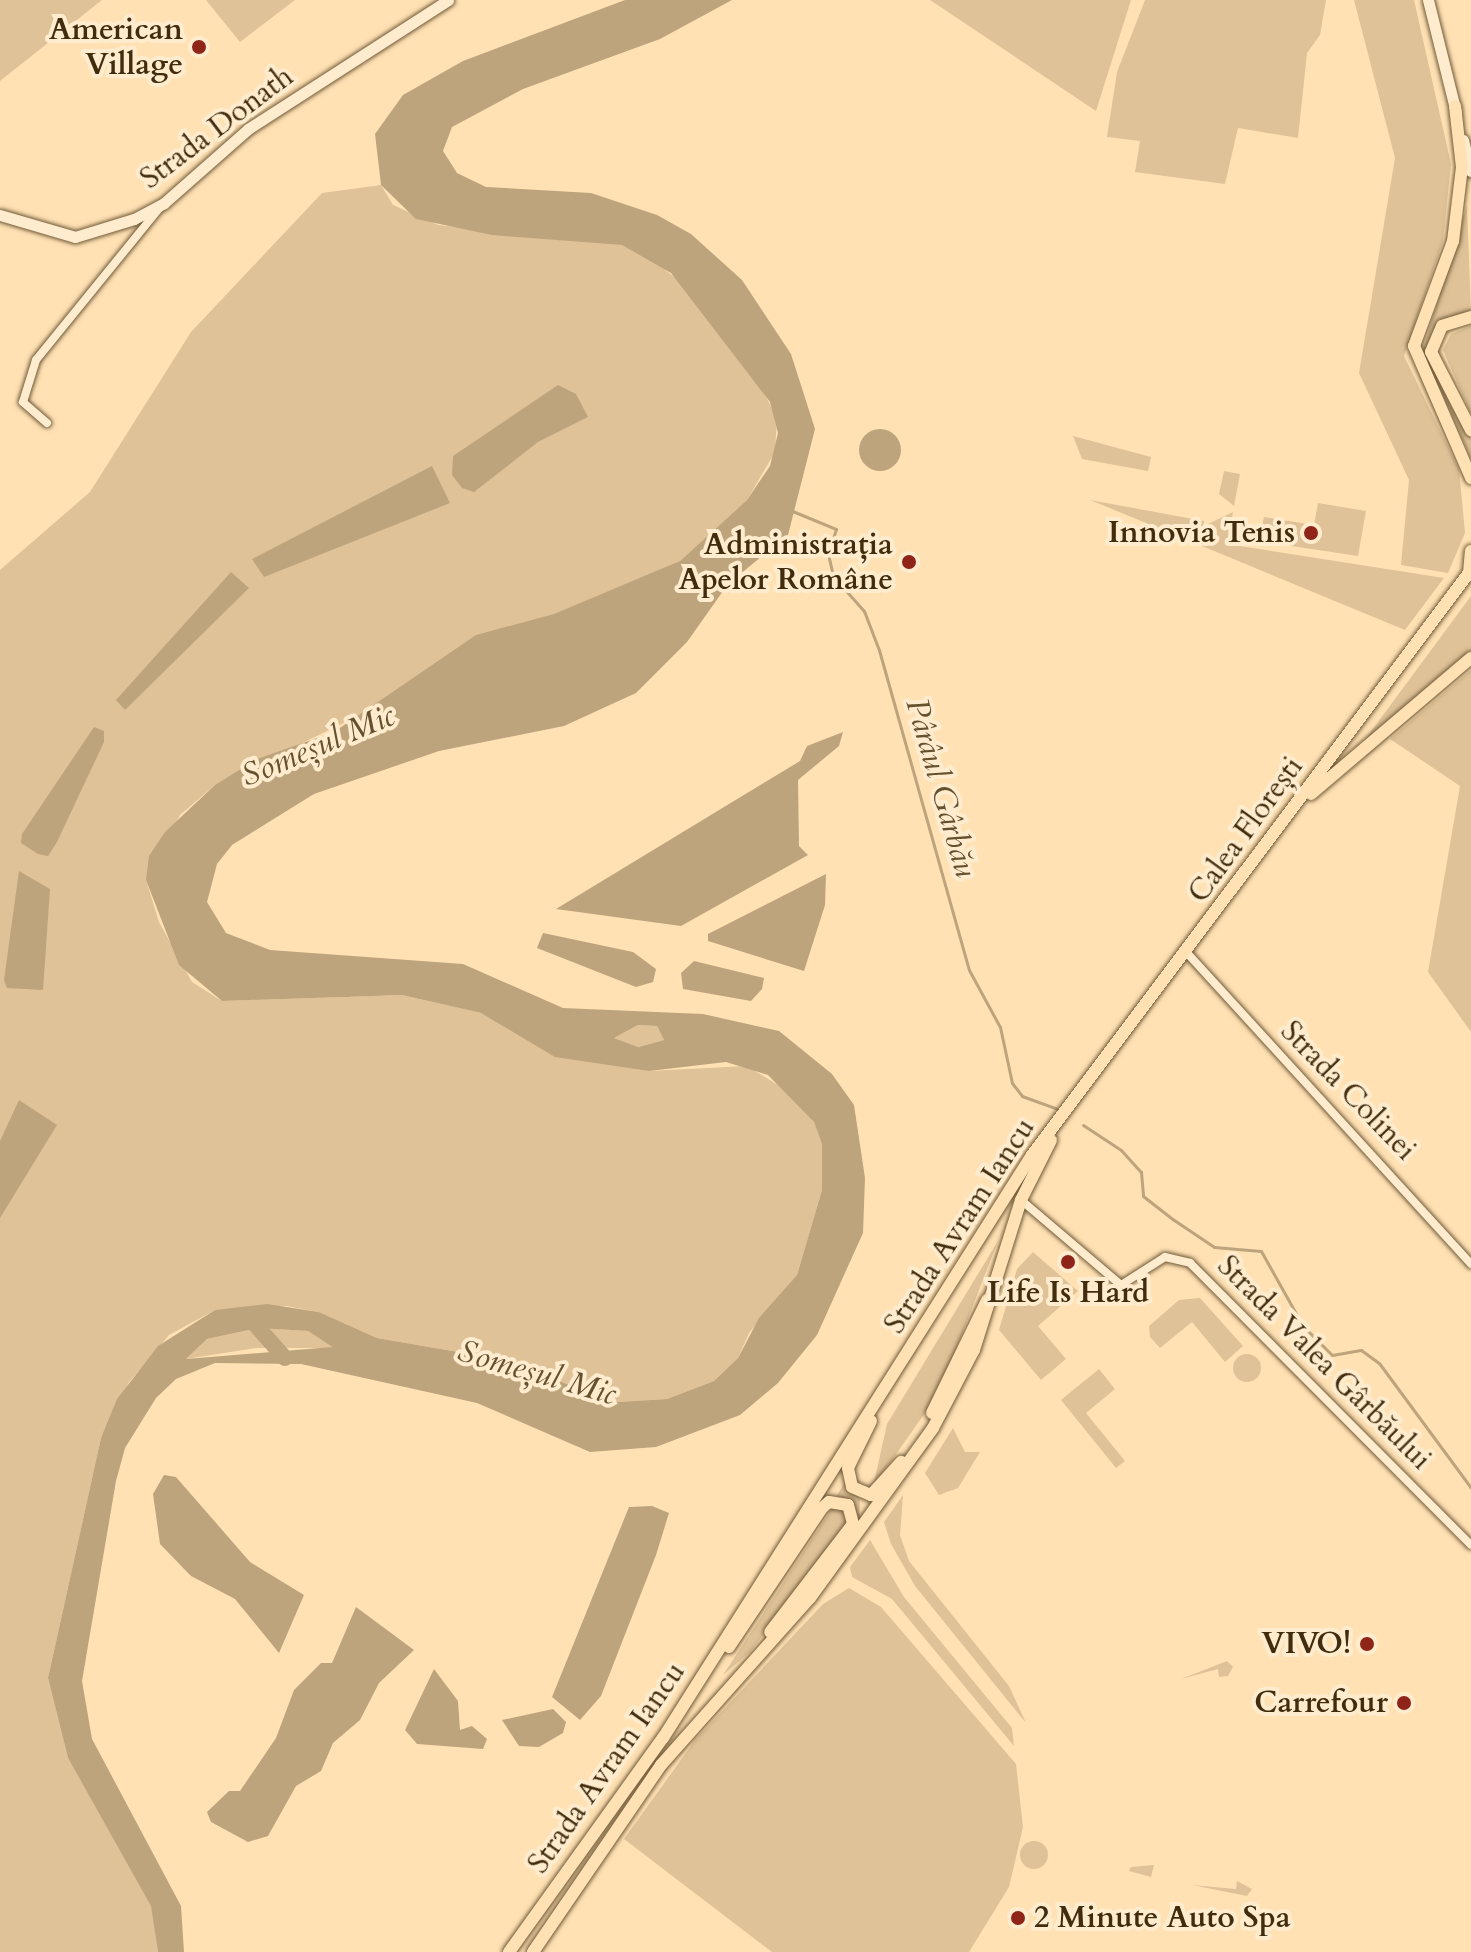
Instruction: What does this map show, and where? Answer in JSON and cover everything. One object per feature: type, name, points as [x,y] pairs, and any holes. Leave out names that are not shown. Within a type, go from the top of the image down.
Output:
[{"type":"main road","points":[[1455,106],[1462,167],[1453,241],[1414,346],[1471,478]]},
{"type":"main road","points":[[1471,317],[1442,326],[1431,352],[1471,430]]},
{"type":"main road","points":[[1470,572],[1471,551]]},
{"type":"main road","name":"Calea Florești","points":[[1063,1118],[1470,572]]},
{"type":"main road","points":[[1293,809],[1471,658]]},
{"type":"main road","name":"Strada Avram Iancu","points":[[533,1952],[661,1765],[752,1663],[869,1523],[933,1428],[974,1350],[1021,1200],[1063,1118]]},
{"type":"main road","name":"Strada Avram Iancu","points":[[509,1952],[707,1670],[876,1403],[1063,1118]]},
{"type":"main road","points":[[876,1403],[848,1477],[871,1495],[929,1419],[965,1331],[993,1291]]},
{"type":"main road","points":[[707,1670],[747,1628],[822,1508],[829,1502],[848,1505],[853,1524],[752,1663]]},
{"type":"street","name":"Strada Donath","points":[[0,215],[75,237],[164,203],[248,129],[448,0]]},
{"type":"street","points":[[1428,0],[1471,168]]},
{"type":"street","points":[[47,423],[23,402],[36,360],[164,203]]},
{"type":"street","name":"Strada Colinei","points":[[1188,954],[1471,1264]]},
{"type":"street","name":"Strada Valea Gârbăului","points":[[1021,1200],[1121,1285],[1165,1257],[1190,1263],[1471,1545]]},
{"type":"shaded area","points":[[0,0],[102,0],[0,81]]},
{"type":"shaded area","points":[[206,0],[295,0],[240,42]]},
{"type":"shaded area","points":[[930,0],[1131,0],[1096,111]]},
{"type":"shaded area","points":[[1145,0],[1326,0],[1320,35],[1307,53],[1298,138],[1238,128],[1225,184],[1135,172],[1140,141],[1107,137],[1117,72]]},
{"type":"shaded area","points":[[1354,0],[1414,0],[1451,164],[1443,241],[1404,356],[1459,469],[1465,533],[1448,573],[1401,565],[1409,480],[1359,373],[1395,158]]},
{"type":"shaded area","points":[[381,185],[393,205],[438,225],[622,245],[654,261],[683,284],[760,385],[777,418],[775,452],[747,500],[680,561],[215,785],[180,815],[146,880],[159,922],[192,982],[222,1001],[402,995],[481,1013],[593,1060],[649,1071],[747,1066],[786,1090],[814,1122],[822,1143],[822,1190],[797,1275],[749,1333],[738,1358],[714,1381],[667,1399],[618,1402],[493,1358],[377,1338],[319,1312],[286,1306],[215,1310],[169,1335],[129,1382],[101,1438],[48,1678],[68,1758],[152,1906],[158,1952],[0,1952],[0,570],[90,492],[191,332],[322,193]]},
{"type":"shaded area","points":[[1467,205],[1471,313],[1449,318],[1430,357],[1471,439],[1471,458],[1423,350]]},
{"type":"shaded area","points":[[1471,326],[1471,414],[1443,350],[1451,334]]},
{"type":"shaded area","points":[[1073,436],[1151,457],[1148,471],[1082,459]]},
{"type":"shaded area","points":[[1224,471],[1240,474],[1234,506],[1219,494]]},
{"type":"shaded area","points":[[1090,500],[1204,521],[1200,545]]},
{"type":"shaded area","name":"Innovia Tenis","points":[[1318,503],[1366,511],[1358,556],[1259,541],[1264,517],[1314,525]]},
{"type":"shaded area","points":[[1233,512],[1227,544],[1444,578],[1405,630],[1202,546],[1206,525]]},
{"type":"shaded area","points":[[1471,596],[1471,654],[1361,745]]},
{"type":"shaded area","points":[[1471,670],[1471,1032],[1428,972],[1460,786],[1390,739]]},
{"type":"shaded area","points":[[638,1025],[657,1026],[664,1040],[637,1047],[614,1038]]},
{"type":"shaded area","points":[[998,1241],[939,1393],[873,1487],[887,1424]]},
{"type":"shaded area","points":[[1033,1252],[1078,1291],[1038,1326],[1066,1359],[1041,1380],[999,1330],[1017,1269]]},
{"type":"shaded area","points":[[1200,1298],[1243,1346],[1225,1362],[1192,1322],[1160,1348],[1150,1337],[1149,1326],[1179,1300]]},
{"type":"shaded area","points":[[258,1328],[308,1331],[333,1348],[256,1348],[186,1359],[207,1339]]},
{"type":"shaded area","points":[[1247,1354],[1257,1358],[1261,1368],[1257,1378],[1247,1382],[1237,1378],[1233,1368],[1237,1358]]},
{"type":"shaded area","points":[[1099,1369],[1115,1389],[1086,1413],[1125,1461],[1116,1468],[1061,1400]]},
{"type":"shaded area","points":[[953,1428],[965,1452],[980,1452],[958,1488],[939,1495],[925,1473]]},
{"type":"shaded area","points":[[845,1482],[860,1499],[859,1523],[836,1497]]},
{"type":"shaded area","points":[[903,1495],[900,1535],[909,1561],[1009,1686],[1026,1723],[915,1586],[891,1544],[884,1522]]},
{"type":"shaded area","points":[[833,1507],[844,1509],[848,1524],[750,1652],[723,1675]]},
{"type":"shaded area","points":[[870,1540],[904,1597],[1012,1728],[1014,1746],[892,1599],[852,1577],[850,1567]]},
{"type":"shaded area","points":[[849,1588],[881,1607],[1016,1764],[1023,1827],[1009,1887],[969,1952],[772,1952],[624,1839],[696,1739],[823,1604]]},
{"type":"shaded area","points":[[1227,1661],[1233,1667],[1228,1676],[1219,1677],[1218,1669],[1181,1679]]},
{"type":"shaded area","points":[[1034,1841],[1044,1845],[1048,1855],[1044,1865],[1034,1869],[1024,1865],[1020,1855],[1024,1845]]},
{"type":"shaded area","points":[[1154,1865],[1151,1877],[1129,1871],[1131,1867]]},
{"type":"shaded area","points":[[1237,1881],[1252,1889],[1247,1896],[1192,1885],[1236,1889]]},
{"type":"water","points":[[625,0],[732,0],[660,39],[523,89],[452,127],[443,151],[457,173],[486,187],[591,193],[657,215],[691,234],[742,280],[791,354],[815,429],[788,535],[728,584],[687,642],[636,693],[564,726],[439,751],[314,794],[232,845],[217,864],[207,902],[226,933],[270,950],[463,964],[563,1008],[703,1014],[779,1031],[832,1074],[854,1105],[865,1178],[863,1233],[817,1335],[778,1383],[740,1415],[656,1447],[590,1452],[477,1403],[301,1364],[215,1363],[176,1379],[156,1398],[125,1448],[116,1481],[82,1681],[92,1739],[181,1906],[184,1952],[158,1952],[151,1906],[68,1758],[48,1678],[101,1438],[117,1399],[158,1346],[215,1310],[267,1304],[319,1312],[377,1338],[493,1358],[618,1402],[667,1399],[714,1381],[738,1358],[759,1318],[797,1275],[822,1190],[822,1144],[814,1122],[768,1075],[726,1062],[649,1071],[555,1057],[481,1013],[402,995],[222,1001],[179,965],[146,880],[149,856],[165,832],[215,785],[257,759],[334,732],[476,635],[554,614],[680,561],[747,500],[770,466],[778,433],[770,402],[671,273],[622,245],[492,235],[416,219],[381,185],[375,134],[403,95],[463,61]],"holes":[[[638,1025],[657,1026],[664,1040],[638,1047],[614,1038]],[[258,1328],[308,1331],[332,1347],[186,1359],[207,1339]]]},
{"type":"water","points":[[558,385],[576,394],[588,417],[538,442],[474,492],[462,488],[452,475],[453,456]]},
{"type":"water","points":[[880,429],[895,435],[901,450],[895,465],[880,471],[865,465],[859,450],[865,435]]},
{"type":"water","points":[[432,466],[450,503],[264,577],[252,559]]},
{"type":"water","points":[[231,572],[249,588],[125,710],[116,700]]},
{"type":"water","points":[[94,727],[104,731],[104,742],[57,842],[48,856],[38,854],[21,843],[22,834]]},
{"type":"water","points":[[843,732],[839,746],[798,780],[799,846],[808,855],[681,926],[556,909],[800,761],[807,746]]},
{"type":"water","points":[[19,871],[50,889],[43,990],[7,988],[4,980]]},
{"type":"water","points":[[826,874],[825,905],[804,971],[708,941],[708,934]]},
{"type":"water","points":[[543,933],[633,952],[656,969],[653,982],[636,987],[537,948]]},
{"type":"water","points":[[694,961],[764,978],[762,989],[751,1001],[683,989],[681,973]]},
{"type":"water","points":[[19,1100],[57,1125],[0,1218],[0,1141]]},
{"type":"water","points":[[164,1475],[176,1477],[250,1562],[304,1595],[279,1653],[235,1599],[191,1576],[160,1544],[153,1494]]},
{"type":"water","points":[[652,1506],[669,1513],[656,1555],[601,1696],[580,1720],[552,1697],[629,1507]]},
{"type":"water","points":[[356,1607],[414,1650],[379,1683],[360,1720],[333,1743],[321,1771],[296,1786],[268,1836],[248,1842],[211,1822],[207,1812],[229,1791],[240,1791],[276,1738],[294,1690],[321,1663],[332,1663]]},
{"type":"water","points":[[434,1669],[458,1701],[460,1730],[472,1726],[487,1739],[483,1749],[417,1744],[405,1730]]},
{"type":"water","points":[[553,1709],[566,1722],[563,1733],[539,1747],[519,1746],[502,1720]]},
{"type":"waterway","name":"Pârâul Gârbău","points":[[790,510],[836,529],[828,554],[833,576],[864,611],[879,650],[969,970],[1000,1027],[1012,1083],[1022,1096],[1057,1109]]},
{"type":"waterway","name":"Pârâul Gârbău","points":[[1083,1125],[1121,1150],[1141,1172],[1143,1196],[1174,1220],[1214,1247],[1261,1251],[1303,1326],[1332,1355],[1361,1350],[1379,1363],[1471,1488]]},
{"type":"waterway","name":"Someșul Mic","points":[[253,1322],[285,1358]]},
{"type":"place","name":"American Village","points":[[199,47]]},
{"type":"place","name":"Innovia Tenis","points":[[1311,533]]},
{"type":"place","name":"Administrația Apelor Române","points":[[909,562]]},
{"type":"place","name":"Life Is Hard","points":[[1068,1262]]},
{"type":"place","name":"VIVO!","points":[[1367,1644]]},
{"type":"place","name":"Carrefour","points":[[1404,1703]]},
{"type":"place","name":"2 Minute Auto Spa","points":[[1018,1918]]}]
